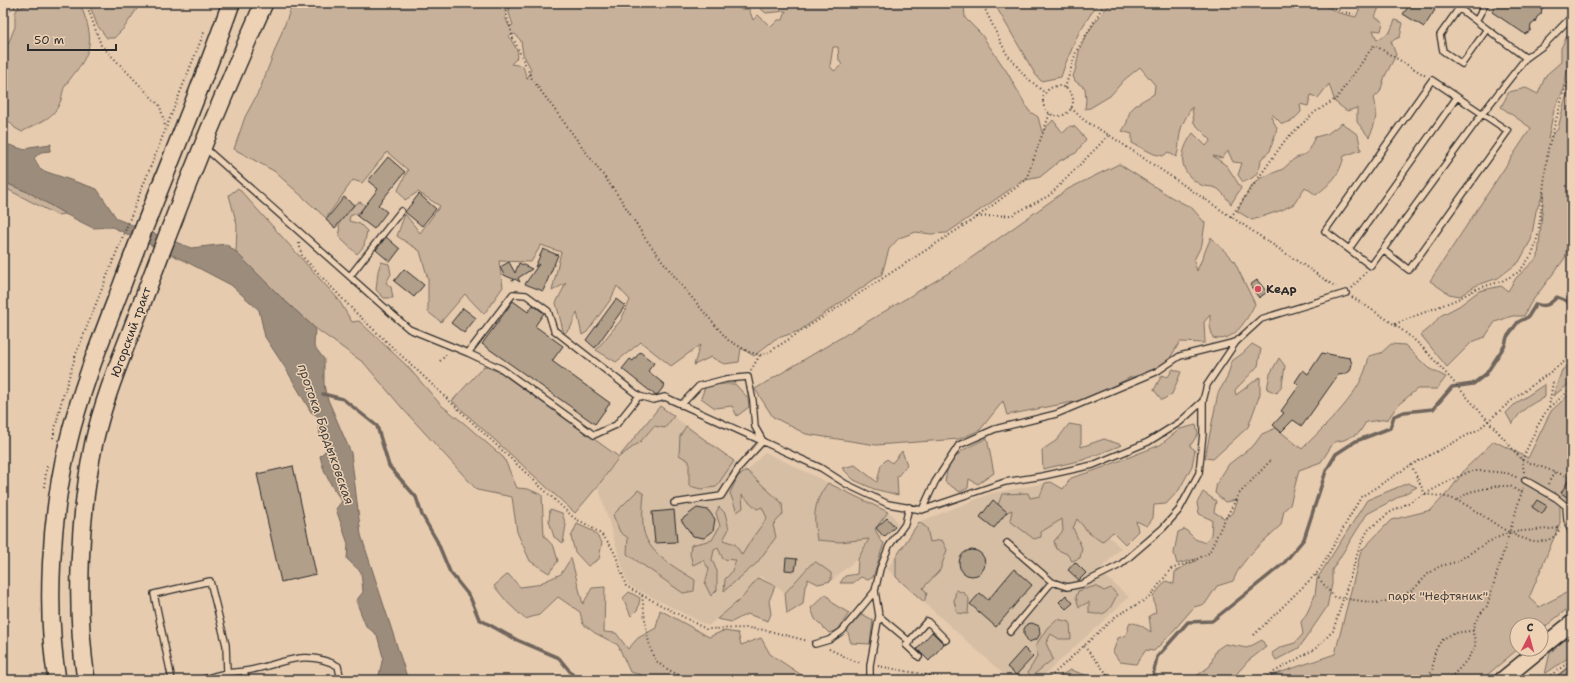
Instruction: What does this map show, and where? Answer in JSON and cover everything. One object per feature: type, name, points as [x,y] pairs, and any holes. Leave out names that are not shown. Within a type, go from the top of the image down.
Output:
[{"type":"main road","name":"Югорский тракт","points":[[57,680],[54,664],[51,573],[56,516],[68,442],[90,368],[173,153],[211,61],[231,3]]},
{"type":"main road","name":"Югорский тракт","points":[[86,680],[82,636],[80,560],[86,489],[94,442],[116,370],[157,261],[200,153],[264,3]]},
{"type":"main road","points":[[1549,642],[1572,623]]},
{"type":"main road","points":[[1502,680],[1530,657]]},
{"type":"lane","points":[[1452,3],[1526,58]]},
{"type":"lane","points":[[1476,21],[1486,3]]},
{"type":"lane","points":[[1459,8],[1440,34],[1443,51],[1462,64],[1487,29]]},
{"type":"lane","points":[[1383,250],[1410,270],[1508,131],[1482,114],[1432,80],[1325,230],[1370,266],[1482,114],[1526,58],[1544,46],[1572,16]]},
{"type":"lane","points":[[1349,249],[1457,97]]},
{"type":"lane","points":[[200,153],[237,177],[409,329],[468,352],[502,369],[594,435],[616,425],[639,396]]},
{"type":"lane","points":[[350,276],[401,211]]},
{"type":"lane","points":[[468,352],[513,294],[526,295],[548,311],[554,330],[639,396],[652,400],[665,397],[821,468],[846,484],[888,504],[922,510],[1005,482],[1043,476],[1093,465],[1148,442],[1180,422],[1203,401]]},
{"type":"lane","points":[[1007,543],[1052,582],[1067,587],[1082,584],[1120,565],[1163,528],[1179,510],[1199,473],[1203,433],[1203,401],[1207,385],[1236,342],[1261,319],[1346,294]]},
{"type":"lane","points":[[922,510],[935,482],[959,445],[995,429],[1056,414],[1156,372],[1180,356],[1236,342]]},
{"type":"lane","points":[[681,405],[699,386],[726,379],[748,377],[753,401],[755,427],[763,441]]},
{"type":"lane","points":[[674,503],[721,496],[740,466],[763,441]]},
{"type":"lane","points":[[1525,480],[1556,498],[1566,506],[1572,534]]},
{"type":"lane","points":[[870,680],[870,664],[879,616],[875,592],[880,569],[889,546],[905,524],[909,507]]},
{"type":"lane","points":[[172,680],[154,594],[210,582],[226,645],[227,673]]},
{"type":"lane","points":[[1010,632],[1052,582]]},
{"type":"lane","points":[[815,644],[829,640],[842,631],[875,592]]},
{"type":"lane","points":[[879,616],[910,642]]},
{"type":"lane","points":[[919,657],[906,645],[927,621],[946,640]]},
{"type":"lane","points":[[200,680],[297,658],[318,659],[338,666],[341,680]]},
{"type":"lane","points":[[245,671],[245,680]]},
{"type":"path","points":[[3,6],[10,9],[28,3]]},
{"type":"path","points":[[86,3],[102,45],[160,106],[165,127]]},
{"type":"path","points":[[506,3],[505,9],[513,38],[532,79],[620,198],[645,238],[681,285],[728,340],[749,352],[760,355],[766,354],[793,337],[977,217],[1026,180],[1050,114]]},
{"type":"path","points":[[982,3],[1006,52],[1025,76],[1045,93]]},
{"type":"path","points":[[1065,88],[1076,52],[1105,3]]},
{"type":"path","points":[[1324,3],[1343,12],[1354,14]]},
{"type":"path","points":[[76,354],[165,127],[207,25]]},
{"type":"path","points":[[1231,217],[1286,139],[1315,112],[1336,99],[1374,45],[1432,80]]},
{"type":"path","points":[[1395,324],[1458,299],[1476,289],[1502,282],[1519,272],[1533,253],[1538,235],[1548,149],[1563,95],[1572,72]]},
{"type":"path","points":[[1054,86],[1065,88],[1070,92],[1072,97],[1073,103],[1071,108],[1067,113],[1062,115],[1050,114],[1043,104],[1045,93],[1054,86]]},
{"type":"path","points":[[1071,108],[1085,121],[1109,135],[1346,294],[1395,324],[1416,341],[1522,460],[1572,478]]},
{"type":"path","points":[[977,217],[1012,215],[1050,195],[1109,135]]},
{"type":"path","points":[[297,229],[297,236],[302,256],[348,305],[574,518],[596,530],[606,538],[614,550],[626,586],[706,629],[748,628],[796,637],[854,661],[955,680]]},
{"type":"path","points":[[1346,294],[1362,278],[1370,266]]},
{"type":"path","points":[[748,377],[760,355]]},
{"type":"path","points":[[1254,635],[1316,575],[1360,497],[1411,466],[1479,430],[1511,401],[1572,356]]},
{"type":"path","points":[[1447,680],[1452,677],[1475,646],[1473,631],[1475,620],[1488,606],[1525,480],[1522,460],[1537,427],[1548,408],[1553,382]]},
{"type":"path","points":[[1548,408],[1572,389]]},
{"type":"path","points":[[1047,680],[1116,616],[1149,598],[1171,569],[1192,562],[1209,553],[1239,494],[1272,459]]},
{"type":"path","points":[[1411,466],[1425,494]]},
{"type":"path","points":[[1260,680],[1315,648],[1333,631],[1360,546],[1368,530],[1389,513],[1471,471],[1507,473],[1525,480]]},
{"type":"path","points":[[1544,491],[1555,471]]},
{"type":"path","points":[[1458,500],[1469,492],[1497,486],[1510,486],[1521,492]]},
{"type":"path","points":[[1425,494],[1458,500],[1510,532],[1528,540],[1540,541],[1553,538],[1561,528],[1567,514]]},
{"type":"path","points":[[1316,575],[1334,597],[1376,603],[1392,600],[1413,590],[1428,574],[1440,566],[1456,562],[1488,542],[1510,532],[1561,528]]},
{"type":"path","points":[[642,595],[648,639],[656,660],[680,676],[681,680]]},
{"type":"path","points":[[1426,680],[1433,670],[1433,657],[1439,642],[1455,632],[1473,631]]},
{"type":"path","points":[[1084,646],[1112,680]]},
{"type":"path","points":[[1544,680],[1572,660]]},
{"type":"shaded area","points":[[660,406],[747,471],[765,452],[892,514],[898,524],[831,581],[811,564],[785,593],[760,576],[742,598],[708,626],[628,585],[598,486]]},
{"type":"shaded area","points":[[1052,482],[1121,548],[1099,571],[1129,597],[1039,680],[1010,680],[887,569],[919,522],[992,493]]},
{"type":"green space","points":[[34,3],[80,3],[88,28],[89,42],[88,50],[80,66],[65,85],[58,107],[45,120],[22,132],[15,128],[3,115],[3,44],[8,44],[15,27],[15,14],[17,9]]},
{"type":"green space","points":[[89,3],[141,3],[124,28],[114,38],[107,38],[97,25]]},
{"type":"green space","points":[[293,3],[511,3],[729,3],[741,9],[749,9],[753,20],[758,15],[771,27],[778,20],[783,20],[786,11],[766,13],[754,3],[911,3],[913,6],[915,3],[964,3],[965,18],[981,34],[1007,72],[1029,111],[1038,117],[1042,132],[1053,120],[1063,133],[1070,126],[1075,127],[1086,139],[1076,153],[1061,160],[1040,177],[1022,181],[947,233],[931,234],[916,232],[899,238],[889,249],[882,274],[799,331],[775,339],[754,356],[741,348],[739,362],[724,364],[711,357],[694,365],[700,345],[671,366],[641,342],[616,362],[596,350],[621,320],[630,300],[617,286],[611,299],[587,332],[582,335],[577,312],[571,327],[564,334],[556,303],[566,283],[552,291],[561,252],[541,245],[531,262],[499,261],[503,287],[484,314],[465,294],[441,322],[428,312],[428,279],[420,251],[397,236],[405,214],[420,233],[440,206],[418,192],[405,200],[398,190],[408,170],[387,152],[362,183],[353,180],[326,218],[274,171],[234,149],[245,117],[260,89]],"holes":[[[511,3],[509,13],[513,25],[509,26],[505,17]],[[515,34],[521,41],[523,54],[531,69],[527,79],[523,66],[511,64],[516,59],[518,52],[509,36]],[[833,47],[838,47],[839,60],[842,65],[834,71],[830,66]]]},
{"type":"green space","points":[[994,3],[1098,3],[1079,32],[1061,77],[1041,81],[1035,74]]},
{"type":"green space","points":[[1319,3],[1339,13],[1356,17],[1362,3],[1378,3],[1380,5],[1375,17],[1383,22],[1381,31],[1373,30],[1377,40],[1390,32],[1395,20],[1403,23],[1400,37],[1391,41],[1396,55],[1385,76],[1380,92],[1374,98],[1376,118],[1369,137],[1357,122],[1357,108],[1347,111],[1335,102],[1329,84],[1318,98],[1311,95],[1308,106],[1300,104],[1301,112],[1292,121],[1282,124],[1272,114],[1271,117],[1277,128],[1270,151],[1261,159],[1260,168],[1251,179],[1243,182],[1238,175],[1242,163],[1233,162],[1228,151],[1222,158],[1213,156],[1227,166],[1241,188],[1231,204],[1218,189],[1203,186],[1193,180],[1184,168],[1183,154],[1188,140],[1193,133],[1206,146],[1211,140],[1194,123],[1192,107],[1182,127],[1176,157],[1168,152],[1163,156],[1154,154],[1132,143],[1132,134],[1122,131],[1133,108],[1154,94],[1155,85],[1140,67],[1124,80],[1110,96],[1090,108],[1085,109],[1085,88],[1075,81],[1073,76],[1080,49],[1094,24],[1110,4]]},
{"type":"green space","points":[[1567,36],[1572,46],[1572,61],[1567,72],[1564,89],[1554,110],[1548,139],[1558,129],[1564,103],[1572,82],[1572,217],[1565,258],[1530,304],[1524,316],[1512,316],[1495,322],[1485,337],[1472,342],[1447,367],[1421,335],[1432,326],[1440,316],[1459,306],[1479,291],[1501,286],[1508,291],[1516,278],[1538,257],[1544,192],[1536,211],[1531,240],[1519,262],[1498,278],[1475,286],[1460,296],[1449,294],[1430,281],[1531,128],[1501,107],[1509,92],[1526,88],[1538,94],[1546,75],[1561,62],[1561,48]]},
{"type":"green space","points":[[1342,123],[1358,135],[1361,150],[1344,156],[1337,174],[1321,191],[1316,195],[1305,187],[1294,204],[1282,210],[1252,220],[1237,211],[1251,186],[1261,178],[1283,169],[1294,159],[1307,153],[1315,137],[1327,134]]},
{"type":"green space","points":[[1119,164],[1171,197],[1192,208],[1205,223],[1202,244],[1194,260],[1197,271],[1211,237],[1234,261],[1255,304],[1244,323],[1233,334],[1221,339],[1213,338],[1210,326],[1210,315],[1204,322],[1205,343],[1180,342],[1170,358],[1157,370],[1129,378],[1088,399],[1007,415],[1003,401],[980,430],[959,439],[876,445],[806,434],[773,417],[755,389],[957,268],[1068,189]]},
{"type":"green space","points":[[3,182],[30,193],[65,214],[57,215],[3,187]]},
{"type":"green space","points":[[238,188],[338,299],[352,322],[359,321],[407,366],[441,405],[504,458],[517,488],[528,489],[542,495],[544,536],[554,547],[558,561],[549,573],[530,561],[517,532],[512,497],[477,490],[403,409],[364,363],[315,328],[284,300],[236,252],[237,225],[229,195]]},
{"type":"green space","points":[[360,202],[365,205],[360,212],[350,216],[349,221],[360,224],[367,231],[364,246],[357,254],[340,238],[339,223],[354,205]]},
{"type":"green space","points":[[381,262],[389,264],[391,274],[386,283],[391,287],[393,298],[384,298],[376,290],[378,271]]},
{"type":"green space","points":[[1252,344],[1261,349],[1258,366],[1235,390],[1236,395],[1260,377],[1260,394],[1248,427],[1213,459],[1205,458],[1218,393],[1227,378],[1232,361]]},
{"type":"green space","points":[[1391,344],[1405,345],[1428,368],[1446,377],[1437,389],[1417,389],[1398,405],[1388,419],[1366,422],[1359,433],[1344,440],[1334,442],[1321,462],[1299,470],[1290,505],[1284,510],[1281,525],[1247,558],[1233,581],[1217,586],[1205,604],[1194,607],[1154,651],[1146,650],[1136,664],[1120,662],[1113,652],[1118,638],[1126,635],[1130,622],[1140,625],[1151,632],[1149,616],[1156,612],[1153,596],[1166,581],[1174,584],[1175,572],[1196,561],[1196,559],[1177,564],[1174,553],[1178,532],[1185,529],[1195,539],[1205,543],[1211,535],[1212,520],[1199,514],[1197,503],[1203,492],[1216,501],[1214,512],[1224,518],[1233,513],[1238,500],[1225,502],[1215,493],[1217,483],[1229,464],[1254,445],[1262,434],[1276,428],[1302,449],[1333,418],[1352,395],[1365,370],[1369,356],[1381,353]]},
{"type":"green space","points":[[1279,358],[1285,366],[1282,385],[1277,393],[1267,389],[1270,374]]},
{"type":"green space","points":[[1572,362],[1572,382],[1553,396],[1562,370]]},
{"type":"green space","points":[[484,366],[502,373],[619,457],[598,486],[575,513],[452,401]]},
{"type":"green space","points":[[1173,369],[1181,372],[1172,394],[1162,400],[1154,390],[1162,375],[1168,377]]},
{"type":"green space","points":[[720,384],[735,384],[748,398],[749,407],[737,416],[732,406],[715,408],[701,398],[705,387]]},
{"type":"green space","points":[[1545,384],[1545,397],[1526,408],[1512,424],[1506,413],[1515,404]]},
{"type":"green space","name":"парк \"Нефтяник\"","points":[[1572,392],[1572,510],[1560,503],[1560,523],[1529,598],[1539,607],[1570,591],[1572,592],[1572,605],[1549,624],[1549,617],[1509,617],[1509,657],[1481,680],[1267,680],[1270,676],[1335,654],[1361,551],[1391,520],[1431,510],[1450,490],[1466,468],[1494,441],[1528,458],[1551,411]]},
{"type":"green space","points":[[660,406],[674,416],[665,428],[654,426],[640,442],[619,457]]},
{"type":"green space","points":[[1069,424],[1081,426],[1081,447],[1104,439],[1122,445],[1083,460],[1043,469],[1042,450],[1057,440]]},
{"type":"green space","points":[[1196,425],[1198,434],[1190,446],[1195,450],[1192,466],[1179,490],[1166,504],[1154,505],[1153,518],[1147,526],[1136,521],[1138,531],[1125,544],[1113,532],[1102,542],[1089,533],[1077,519],[1073,528],[1082,548],[1080,558],[1072,561],[1067,554],[1056,549],[1054,541],[1063,531],[1062,519],[1041,532],[1041,537],[1034,539],[1010,521],[1012,510],[1007,512],[998,505],[1002,494],[1028,493],[1030,498],[1040,496],[1045,483],[1051,482],[1063,489],[1071,478],[1160,445],[1180,429]]},
{"type":"green space","points":[[686,426],[734,461],[716,487],[701,489],[689,486],[689,461],[679,455],[680,436]]},
{"type":"green space","points":[[987,438],[994,473],[978,484],[969,479],[968,488],[960,492],[945,482],[948,465],[963,450]]},
{"type":"green space","points":[[902,451],[907,465],[897,477],[898,495],[874,489],[854,480],[842,468],[855,465],[877,482],[881,465],[887,459],[892,463]]},
{"type":"green space","points":[[747,471],[782,503],[783,514],[773,525],[776,537],[757,563],[724,591],[725,579],[731,573],[736,560],[723,559],[718,548],[714,550],[712,560],[717,571],[717,590],[711,596],[705,584],[709,569],[703,560],[693,565],[690,554],[691,545],[712,540],[720,526],[716,513],[719,507],[725,513],[729,529],[723,540],[735,544],[742,555],[767,518],[762,507],[757,509],[742,495],[743,508],[737,512],[730,493],[738,476]]},
{"type":"green space","points":[[828,483],[888,512],[875,529],[880,540],[884,543],[873,577],[868,580],[861,577],[853,583],[840,583],[845,576],[857,574],[858,559],[869,539],[840,542],[817,540],[815,510],[819,497]]},
{"type":"green space","points":[[1408,483],[1417,487],[1367,514],[1332,570],[1332,584],[1327,607],[1299,648],[1276,660],[1272,653],[1281,647],[1295,643],[1303,634],[1301,622],[1315,595],[1317,579],[1367,500]]},
{"type":"green space","points":[[638,490],[644,494],[643,525],[645,535],[649,543],[662,558],[695,580],[694,591],[683,593],[627,554],[628,538],[620,532],[613,515]]},
{"type":"green space","points":[[550,509],[562,513],[566,525],[563,543],[554,537],[549,521]]},
{"type":"green space","points":[[919,522],[927,528],[930,542],[942,540],[947,550],[940,570],[923,588],[927,593],[924,602],[896,577],[896,557]]},
{"type":"green space","points":[[577,524],[593,531],[602,542],[599,559],[588,566],[575,552],[571,537]]},
{"type":"green space","points":[[571,558],[583,604],[592,588],[605,587],[604,632],[616,633],[628,649],[638,638],[656,628],[660,610],[709,637],[723,631],[738,633],[741,645],[761,638],[770,654],[809,680],[643,680],[642,675],[630,672],[618,645],[595,633],[583,624],[580,612],[558,597],[539,615],[525,619],[508,603],[494,586],[508,574],[520,587],[536,585],[561,574]]},
{"type":"green space","points":[[816,562],[831,573],[831,581],[818,584],[808,579],[805,586],[803,604],[787,614],[785,593],[811,564]]},
{"type":"green space","points":[[758,578],[775,586],[769,601],[771,614],[768,621],[747,614],[732,622],[717,619],[742,598]]},
{"type":"green space","points":[[1096,586],[1104,591],[1111,588],[1117,595],[1110,608],[1104,613],[1100,614],[1089,613],[1089,602],[1079,607],[1076,597],[1078,591]]},
{"type":"green space","points":[[956,590],[964,593],[969,599],[968,614],[957,613],[954,601]]},
{"type":"green space","points":[[629,592],[640,598],[638,609],[631,616],[623,598]]},
{"type":"green space","points":[[826,594],[835,605],[849,613],[838,630],[829,633],[815,619],[811,608]]},
{"type":"green space","points":[[862,614],[873,620],[870,644],[851,643],[847,630]]},
{"type":"green space","points":[[1057,619],[1070,622],[1071,639],[1059,639],[1051,634],[1046,643],[1053,659],[1031,677],[1028,672],[1037,657],[1036,645],[1047,628]]},
{"type":"green space","points":[[1262,640],[1266,647],[1248,661],[1231,680],[1191,680],[1210,666],[1216,650],[1225,644],[1247,648]]},
{"type":"green space","points":[[1564,640],[1572,641],[1572,655],[1545,674],[1550,653]]},
{"type":"green space","points":[[1071,670],[1088,676],[1087,680],[1054,680],[1061,675]]},
{"type":"water","name":"протока Бардыковская","points":[[3,143],[25,150],[29,147],[51,144],[50,151],[41,152],[34,158],[41,170],[97,189],[117,219],[191,248],[226,244],[315,328],[314,346],[324,359],[324,384],[326,395],[351,453],[361,535],[408,680],[378,680],[383,657],[377,635],[366,626],[356,601],[363,592],[361,572],[347,559],[348,544],[336,509],[342,501],[328,480],[320,456],[328,448],[320,435],[318,416],[311,412],[265,337],[259,310],[231,285],[185,261],[112,227],[93,228],[65,214],[30,193],[3,182]]},
{"type":"building","points":[[1411,3],[1424,3],[1435,10],[1424,27],[1403,14]]},
{"type":"building","points":[[1497,3],[1543,3],[1541,14],[1531,25],[1530,31],[1525,34],[1492,12]]},
{"type":"building","points":[[388,157],[405,172],[378,205],[387,212],[374,229],[357,216],[378,189],[368,181]]},
{"type":"building","points":[[419,194],[436,209],[422,226],[405,212]]},
{"type":"building","points":[[344,197],[354,205],[335,228],[326,220]]},
{"type":"building","points":[[386,237],[400,249],[390,262],[376,250]]},
{"type":"building","points":[[543,249],[558,255],[543,291],[525,284],[539,264],[535,267]]},
{"type":"building","points":[[509,262],[515,273],[519,263],[532,269],[518,278],[520,282],[515,279],[512,281],[513,279],[504,275],[500,267]]},
{"type":"building","points":[[404,269],[424,285],[414,297],[394,281]]},
{"type":"building","name":"Кедр","points":[[1257,280],[1267,292],[1259,298],[1250,285]]},
{"type":"building","points":[[616,299],[625,306],[595,348],[586,340]]},
{"type":"building","points":[[513,301],[528,312],[533,305],[544,313],[535,326],[563,346],[552,361],[610,403],[595,424],[482,344]]},
{"type":"building","points":[[463,308],[476,318],[464,333],[451,323]]},
{"type":"building","points":[[640,352],[654,363],[648,371],[665,385],[658,394],[655,395],[622,369],[630,359],[633,361]]},
{"type":"building","points":[[1322,353],[1350,358],[1352,364],[1350,371],[1345,374],[1338,375],[1302,426],[1293,420],[1281,432],[1273,425],[1284,413],[1281,411],[1299,386],[1295,382],[1303,370],[1308,374]]},
{"type":"building","points":[[293,466],[316,574],[281,582],[257,474]]},
{"type":"building","points":[[1572,474],[1572,500],[1561,493]]},
{"type":"building","points":[[993,500],[1007,512],[994,528],[980,517]]},
{"type":"building","points":[[1537,500],[1547,506],[1542,514],[1532,507]]},
{"type":"building","points":[[697,508],[708,510],[715,519],[713,531],[704,538],[693,536],[681,520]]},
{"type":"building","points":[[674,510],[677,542],[655,543],[652,512]]},
{"type":"building","points":[[887,518],[895,527],[884,537],[876,528]]},
{"type":"building","points":[[972,550],[981,554],[985,563],[981,572],[972,576],[963,572],[959,563],[963,554]]},
{"type":"building","points":[[786,558],[797,559],[795,571],[785,570]]},
{"type":"building","points":[[1075,562],[1086,573],[1079,580],[1068,570]]},
{"type":"building","points":[[1014,569],[1032,585],[996,627],[970,604],[980,593],[988,600]]},
{"type":"building","points":[[1066,595],[1073,603],[1066,609],[1059,602]]},
{"type":"building","points":[[1032,623],[1039,626],[1040,634],[1037,639],[1029,642],[1024,635],[1024,629],[1027,624]]},
{"type":"building","points":[[932,632],[944,644],[929,661],[917,649]]},
{"type":"building","points":[[1024,648],[1033,657],[1016,675],[1007,667]]},
{"type":"building","points":[[1572,664],[1572,680],[1552,680]]},
{"type":"waterway","points":[[1152,680],[1157,657],[1188,622],[1212,621],[1284,563],[1304,539],[1326,471],[1336,454],[1356,441],[1390,428],[1394,416],[1404,412],[1433,409],[1452,387],[1473,384],[1486,374],[1505,345],[1507,337],[1518,322],[1528,317],[1536,304],[1543,306],[1548,305],[1557,297],[1567,301],[1572,308]]},
{"type":"waterway","name":"протока Бардыковская","points":[[323,394],[343,399],[377,426],[389,466],[416,497],[422,515],[437,541],[450,572],[470,597],[479,619],[517,640],[559,658],[577,680]]},
{"type":"place","name":"Кедр","points":[[1258,289]]}]
